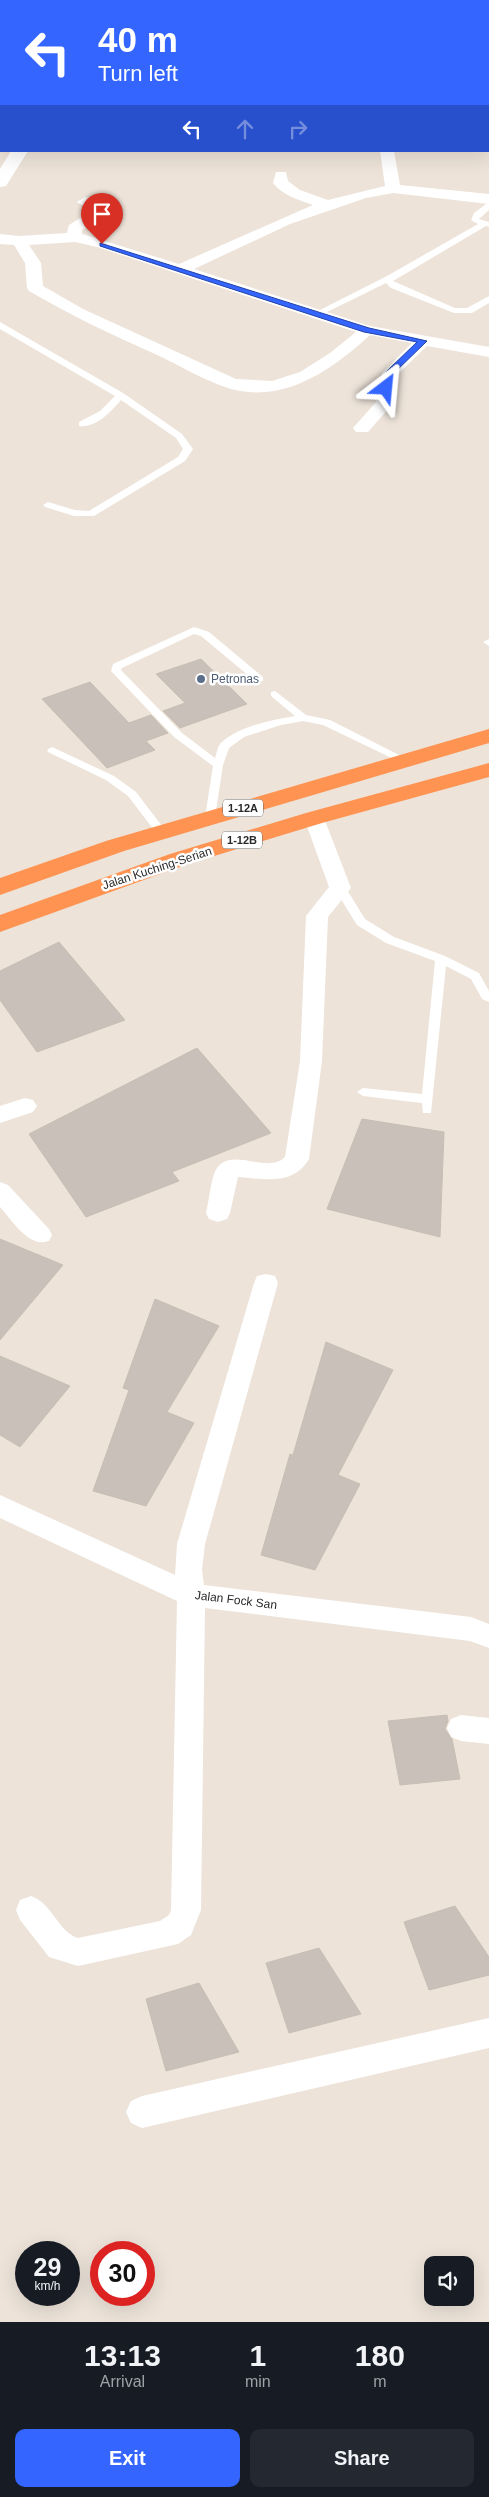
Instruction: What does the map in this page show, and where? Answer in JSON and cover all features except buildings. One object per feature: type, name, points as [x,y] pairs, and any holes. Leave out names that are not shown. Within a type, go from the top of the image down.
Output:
[{"type":"highway","name":"1-12A","points":[[0,888],[115,846],[489,736]]},
{"type":"highway","name":"Jalan Kuching-Serian","points":[[0,924],[179,859],[314,818],[489,770]]},
{"type":"street","points":[[0,182],[19,152]]},
{"type":"street","points":[[388,152],[393,189]]},
{"type":"street","points":[[281,175],[280,183],[288,189],[326,204]]},
{"type":"street","points":[[180,269],[326,204],[359,194],[393,189],[489,199]]},
{"type":"street","points":[[75,237],[74,228],[96,215],[98,211],[96,207],[85,202]]},
{"type":"street","points":[[0,239],[20,241],[75,237],[367,330],[489,352]]},
{"type":"street","points":[[20,241],[32,263],[35,288],[86,316],[232,384],[252,388],[274,387],[292,383],[320,369],[367,330]]},
{"type":"street","points":[[362,428],[384,403],[390,373],[423,341]]},
{"type":"street","points":[[218,1213],[226,1174],[232,1168],[284,1170],[294,1166],[297,1158],[311,1061],[317,916],[340,888],[314,818]]},
{"type":"street","points":[[0,1115],[24,1106]]},
{"type":"street","points":[[0,1192],[40,1235]]},
{"type":"street","points":[[31,1910],[60,1947],[78,1952],[167,1934],[180,1925],[186,1910],[191,1595],[188,1570],[191,1544],[266,1283]]},
{"type":"street","name":"Jalan Fock San","points":[[0,1506],[191,1595],[471,1629],[489,1636]]},
{"type":"street","points":[[142,2112],[489,2033]]},
{"type":"lane","points":[[487,225],[475,220],[477,215],[489,206]]},
{"type":"lane","points":[[316,314],[390,278],[487,225]]},
{"type":"lane","points":[[390,278],[389,282],[394,286],[454,310],[469,311],[489,299]]},
{"type":"lane","points":[[0,325],[120,395],[179,436],[188,449],[182,459],[91,514],[74,513],[48,505]]},
{"type":"lane","points":[[82,424],[100,417],[120,395]]},
{"type":"lane","points":[[218,765],[172,729],[116,671],[117,666],[194,630],[205,634],[259,679]]},
{"type":"lane","points":[[275,694],[303,718]]},
{"type":"lane","points":[[210,817],[218,765],[224,746],[240,735],[279,722],[303,718],[326,722],[404,760]]},
{"type":"lane","points":[[52,750],[110,778],[132,794],[161,832]]},
{"type":"lane","points":[[340,888],[361,922],[390,940],[441,959],[475,976],[489,998]]},
{"type":"lane","points":[[363,1092],[426,1104],[441,959]]},
{"type":"place","name":"Petronas","points":[[201,679]]},
{"type":"route","points":[[102,244],[367,330],[423,341],[407,359],[390,373],[386,388]]}]
